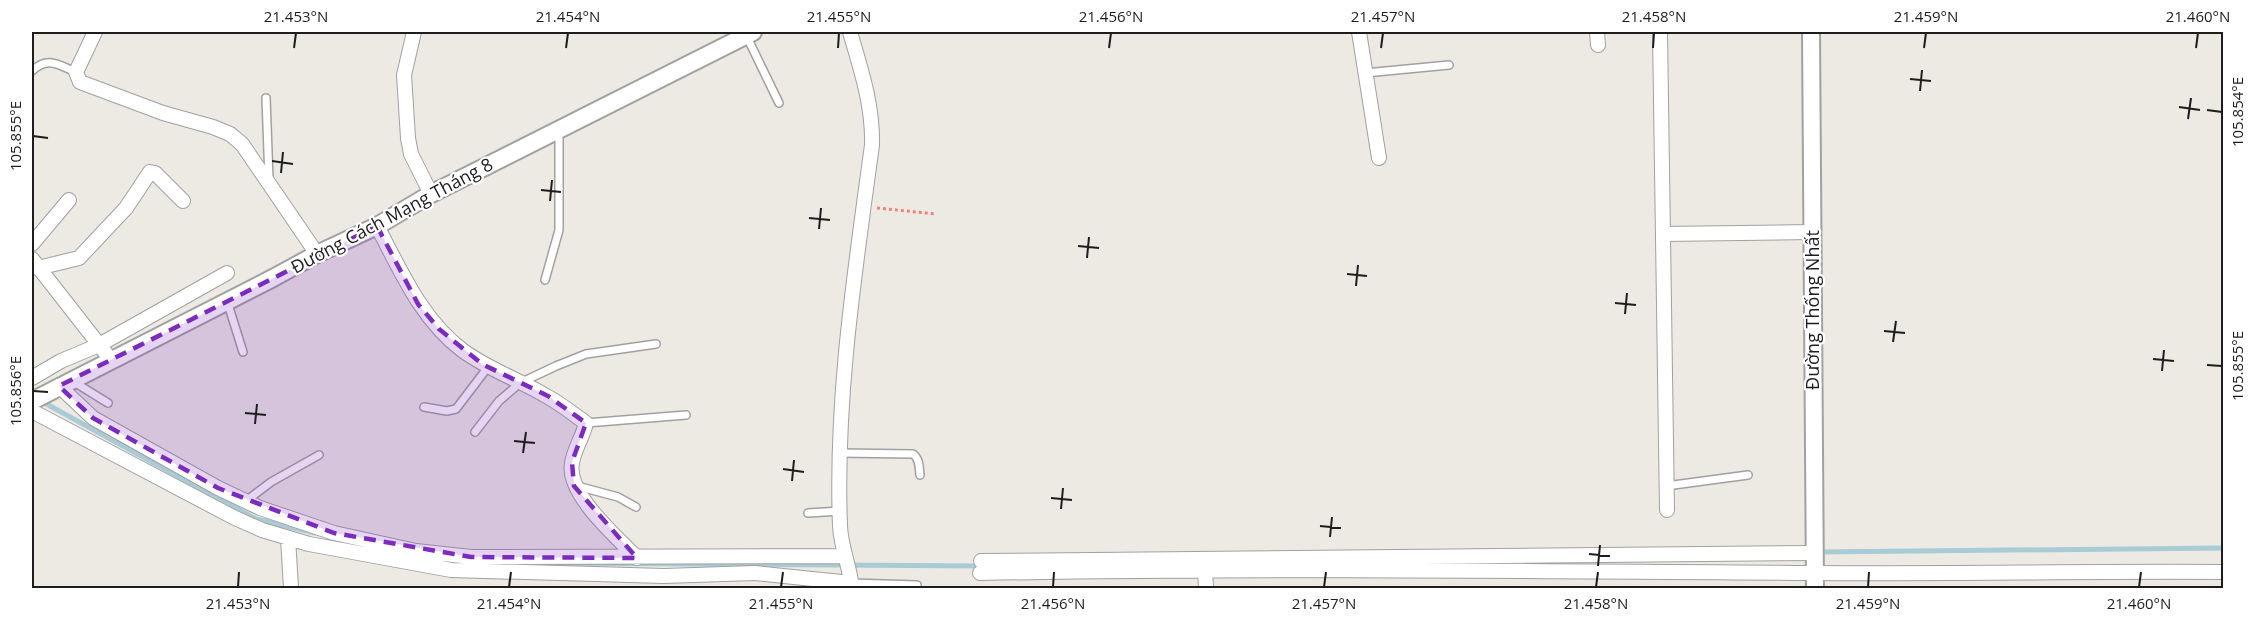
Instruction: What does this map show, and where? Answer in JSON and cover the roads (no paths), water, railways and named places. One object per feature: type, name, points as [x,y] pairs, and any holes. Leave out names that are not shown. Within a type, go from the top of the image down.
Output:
[{"type":"street","points":[[414,32],[404,75],[408,138],[411,154],[430,194]]},
{"type":"street","points":[[32,411],[262,530],[380,558],[451,570],[664,576],[755,573],[851,582],[840,525],[839,453],[845,354],[872,145],[872,119],[869,97],[850,32]]},
{"type":"street","points":[[1359,32],[1379,158]]},
{"type":"street","points":[[1660,32],[1666,510]]},
{"type":"street","name":"Đường Thống Nhất","points":[[1811,32],[1815,568]]},
{"type":"street","name":"Đường Cách Mạng Tháng 8","points":[[48,389],[273,279],[317,254],[377,226],[430,194],[749,33]]},
{"type":"street","points":[[91,34],[76,72],[80,82],[163,113],[230,134],[242,144],[317,254]]},
{"type":"street","points":[[35,263],[79,258],[126,208],[150,172],[155,173],[183,201]]},
{"type":"street","points":[[32,244],[69,200]]},
{"type":"street","points":[[377,226],[418,304],[461,350],[488,367],[548,396],[586,423],[584,435],[572,462],[574,486],[586,503],[637,558]]},
{"type":"street","points":[[1663,234],[1813,232]]},
{"type":"street","points":[[35,263],[111,360]]},
{"type":"street","points":[[32,378],[61,361],[99,345],[227,273]]},
{"type":"street","points":[[48,389],[93,418],[208,483],[260,508],[334,532],[416,551],[471,557],[845,558]]},
{"type":"street","points":[[288,538],[291,588]]},
{"type":"street","points":[[1815,568],[1205,571],[981,567],[1815,568],[2223,572]]},
{"type":"street","points":[[1205,571],[1206,588]]},
{"type":"lane","points":[[749,33],[779,103]]},
{"type":"lane","points":[[32,71],[40,63],[45,62],[76,72]]},
{"type":"lane","points":[[1365,73],[1449,65]]},
{"type":"lane","points":[[266,98],[269,183]]},
{"type":"lane","points":[[545,280],[559,230],[559,129]]},
{"type":"lane","points":[[227,301],[243,352]]},
{"type":"lane","points":[[475,432],[500,401],[520,383],[586,354],[656,344]]},
{"type":"lane","points":[[424,406],[447,411],[456,409],[488,367]]},
{"type":"lane","points":[[48,389],[108,403]]},
{"type":"lane","points":[[586,423],[686,415]]},
{"type":"lane","points":[[839,453],[913,454],[917,457],[920,475]]},
{"type":"lane","points":[[246,501],[272,482],[319,455]]},
{"type":"lane","points":[[1666,486],[1748,475]]},
{"type":"lane","points":[[574,486],[618,497],[636,507]]},
{"type":"lane","points":[[808,513],[841,511]]},
{"type":"lane","points":[[851,582],[917,585]]},
{"type":"waterway","points":[[41,401],[256,519],[315,533]]},
{"type":"waterway","points":[[1817,552],[2224,548]]},
{"type":"waterway","points":[[440,562],[467,563]]},
{"type":"waterway","points":[[542,563],[983,566]]}]
